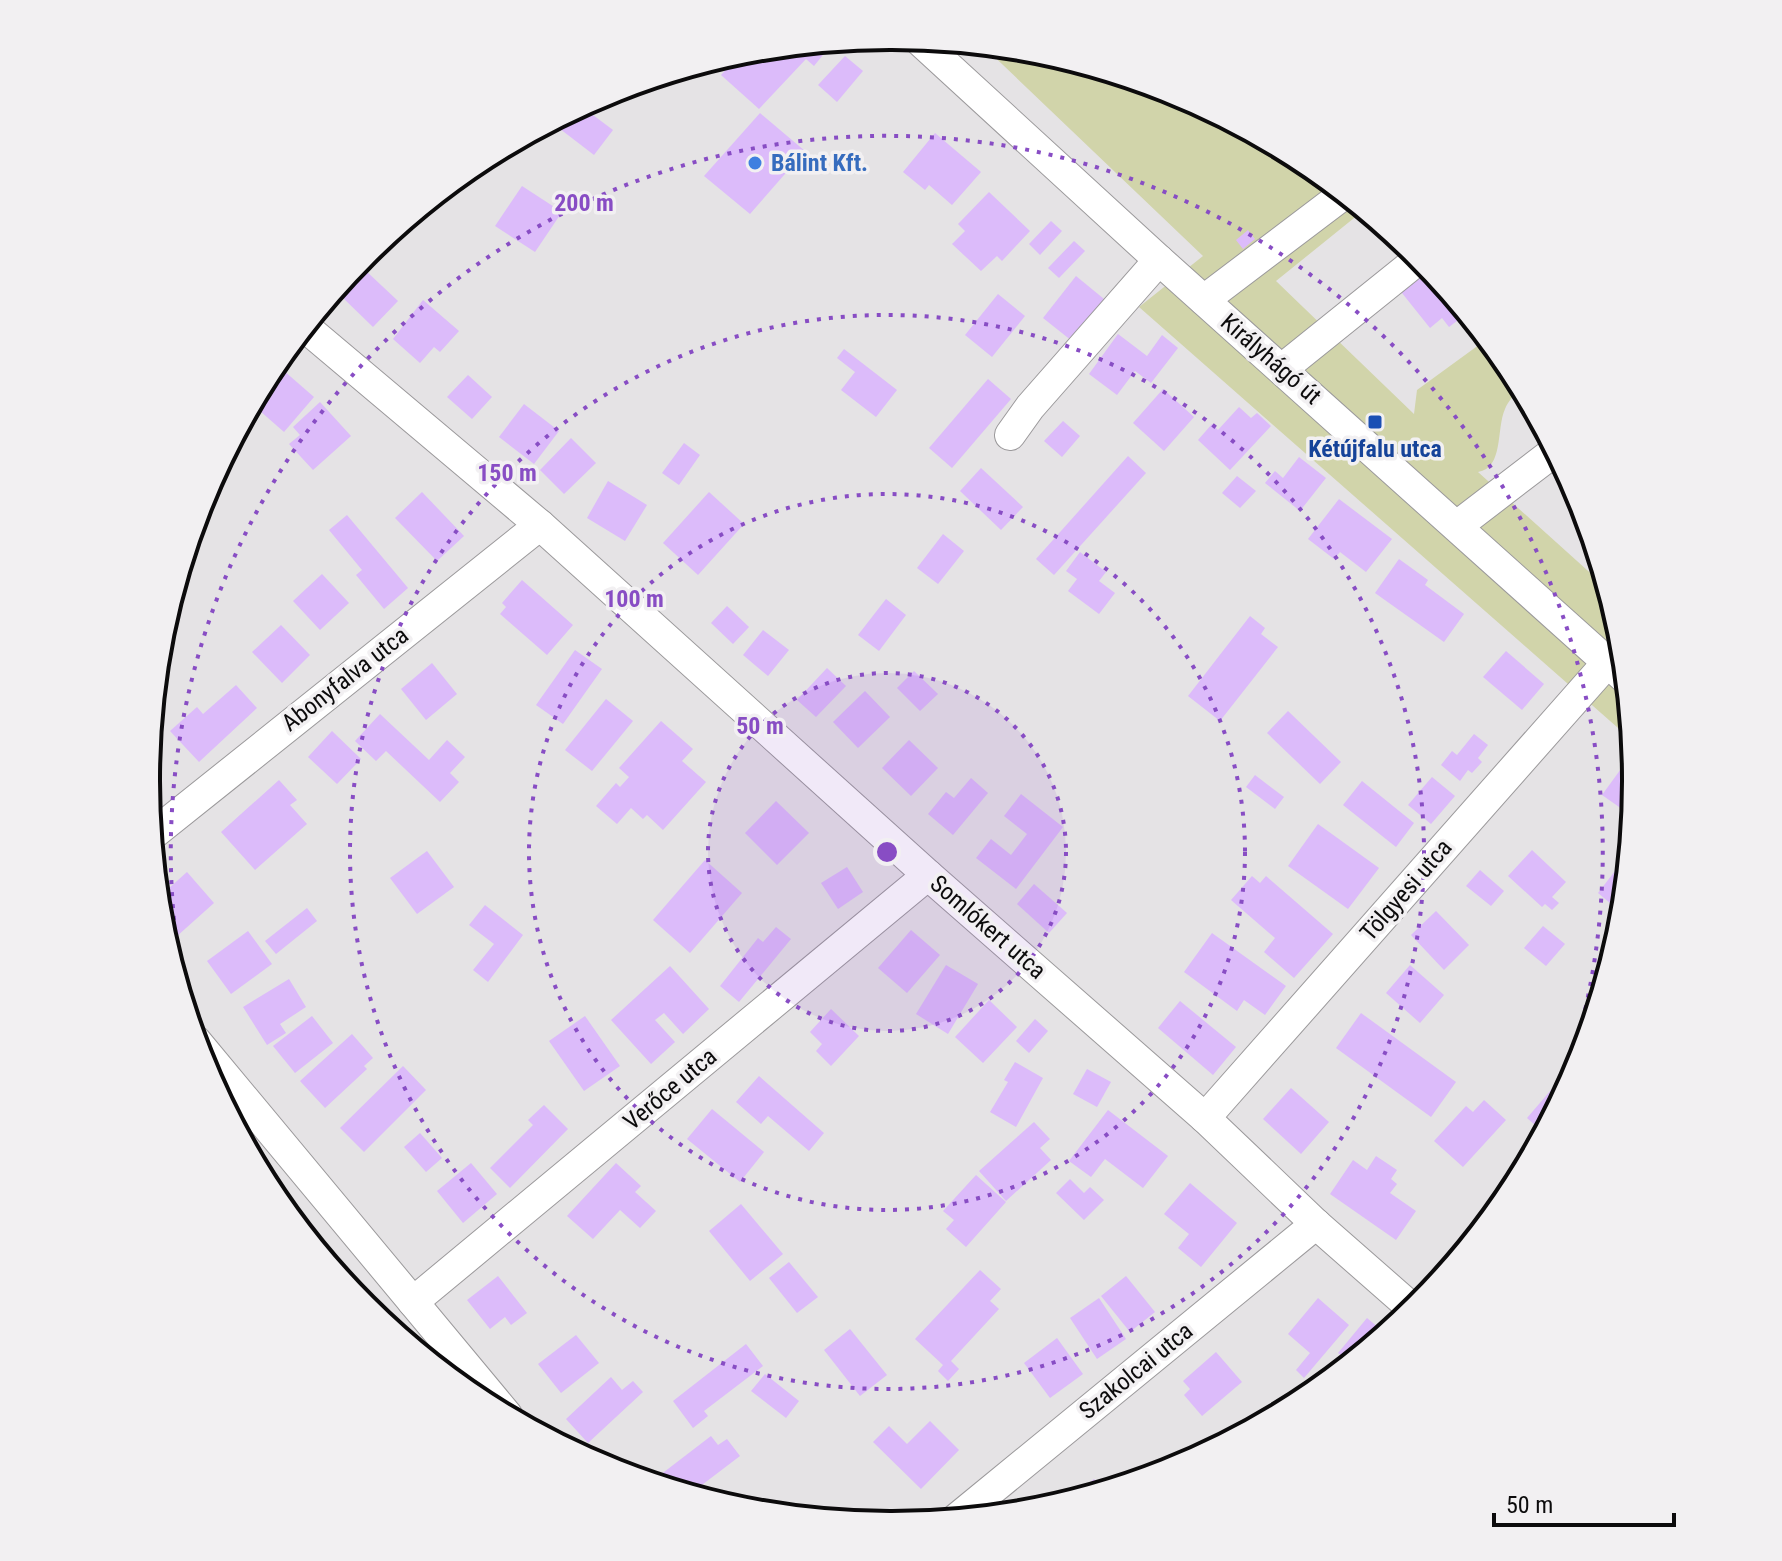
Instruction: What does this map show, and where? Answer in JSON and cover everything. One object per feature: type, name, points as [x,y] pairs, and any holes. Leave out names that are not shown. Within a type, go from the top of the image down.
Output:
[{"type":"street","name":"Királyhágó út","points":[[932,52],[1159,260],[1612,665]]},
{"type":"street","points":[[1204,300],[1335,201]]},
{"type":"street","points":[[1010,435],[1030,407],[1159,260]]},
{"type":"street","points":[[1282,369],[1410,266]]},
{"type":"street","name":"Somlókert utca","points":[[313,334],[540,525],[928,875],[1205,1118],[1316,1224],[1404,1301]]},
{"type":"street","points":[[1457,526],[1546,458]]},
{"type":"street","name":"Abonyfalva utca","points":[[162,827],[540,525]]},
{"type":"street","name":"Tölgyesi utca","points":[[1205,1118],[1613,674]]},
{"type":"street","name":"Verőce utca","points":[[413,1302],[928,875]]},
{"type":"street","points":[[221,1071],[484,1387]]},
{"type":"street","name":"Szakolcai utca","points":[[972,1506],[1316,1224]]},
{"type":"green space","points":[[995,58],[1080,75],[1126,89],[1214,125],[1297,173],[1356,217],[1276,281],[1414,414],[1417,390],[1478,346],[1512,397],[1502,417],[1496,456],[1486,469],[1478,472],[1592,574],[1607,638],[1620,729],[1139,307],[1203,256]]},
{"type":"building","points":[[824,54],[814,66],[806,59],[759,109],[721,75],[726,69],[748,64]]},
{"type":"building","name":"Bálint Kft.","points":[[845,56],[863,71],[837,102],[818,85]]},
{"type":"building","name":"Bálint Kft.","points":[[760,113],[805,151],[750,214],[704,176]]},
{"type":"building","points":[[592,114],[613,130],[594,155],[560,129]]},
{"type":"building","points":[[935,133],[981,172],[952,205],[929,185],[925,190],[903,172]]},
{"type":"building","points":[[522,186],[562,212],[535,252],[495,226]]},
{"type":"building","points":[[989,192],[1030,231],[1002,261],[997,256],[981,271],[952,244],[965,231],[958,224]]},
{"type":"building","points":[[1051,221],[1062,231],[1040,255],[1029,244]]},
{"type":"building","points":[[1248,230],[1255,239],[1243,249],[1236,240]]},
{"type":"building","points":[[1074,241],[1085,251],[1059,278],[1048,268]]},
{"type":"building","points":[[367,272],[398,301],[373,327],[343,298]]},
{"type":"building","points":[[1416,273],[1458,320],[1449,327],[1442,318],[1430,328],[1398,288]]},
{"type":"building","points":[[1076,276],[1104,299],[1072,341],[1043,318]]},
{"type":"building","points":[[998,294],[1025,316],[992,357],[965,335]]},
{"type":"building","points":[[423,300],[459,331],[440,352],[434,347],[420,363],[393,339]]},
{"type":"building","points":[[1118,334],[1147,356],[1162,335],[1178,348],[1151,383],[1135,371],[1117,395],[1089,374]]},
{"type":"building","points":[[844,349],[897,390],[876,417],[841,390],[855,372],[837,358]]},
{"type":"building","points":[[286,372],[314,397],[284,432],[260,411]]},
{"type":"building","points":[[468,375],[492,397],[472,419],[447,397]]},
{"type":"building","points":[[988,379],[1011,399],[952,468],[929,448]]},
{"type":"building","points":[[1163,389],[1194,417],[1164,451],[1133,423]]},
{"type":"building","points":[[320,402],[351,436],[313,470],[289,444],[300,435],[293,427]]},
{"type":"building","points":[[524,404],[559,431],[534,464],[499,437]]},
{"type":"building","points":[[1239,407],[1251,418],[1257,413],[1271,426],[1230,470],[1198,440],[1212,424],[1218,430]]},
{"type":"building","points":[[1063,421],[1080,436],[1062,457],[1044,441]]},
{"type":"building","points":[[571,438],[596,463],[564,494],[540,470]]},
{"type":"building","points":[[684,443],[700,455],[679,485],[662,473]]},
{"type":"building","points":[[1128,456],[1146,473],[1054,575],[1036,559]]},
{"type":"building","points":[[1299,457],[1326,478],[1300,511],[1265,483],[1275,471],[1283,478]]},
{"type":"building","points":[[981,468],[1023,507],[1001,530],[960,491]]},
{"type":"building","points":[[1237,476],[1256,491],[1240,508],[1222,493]]},
{"type":"building","points":[[608,481],[647,505],[625,541],[587,518]]},
{"type":"building","points":[[422,492],[464,536],[437,561],[395,518]]},
{"type":"building","points":[[709,492],[744,524],[698,575],[663,543]]},
{"type":"building","points":[[1339,499],[1392,539],[1366,572],[1340,552],[1334,559],[1308,539]]},
{"type":"building","points":[[347,515],[408,588],[384,609],[356,575],[362,570],[329,530]]},
{"type":"building","points":[[943,534],[964,551],[938,584],[917,568]]},
{"type":"building","points":[[1080,552],[1106,572],[1099,581],[1115,593],[1099,614],[1068,591],[1077,579],[1066,571]]},
{"type":"building","points":[[1399,559],[1428,580],[1425,585],[1464,614],[1444,642],[1375,593]]},
{"type":"building","points":[[322,574],[349,603],[320,630],[293,601]]},
{"type":"building","points":[[522,580],[573,625],[547,655],[500,614],[506,607],[502,603]]},
{"type":"building","points":[[886,599],[906,615],[879,651],[858,635]]},
{"type":"building","points":[[727,606],[749,627],[733,644],[711,623]]},
{"type":"building","points":[[1250,616],[1265,628],[1261,634],[1278,647],[1220,721],[1188,696]]},
{"type":"building","points":[[281,625],[310,655],[282,683],[252,652]]},
{"type":"building","points":[[763,630],[789,650],[768,676],[743,655]]},
{"type":"building","points":[[575,650],[602,669],[563,724],[536,705]]},
{"type":"building","points":[[1506,651],[1544,684],[1522,710],[1483,677]]},
{"type":"building","points":[[432,663],[457,694],[426,720],[401,689]]},
{"type":"building","points":[[827,668],[846,686],[816,717],[797,700]]},
{"type":"building","points":[[914,671],[938,694],[920,711],[897,688]]},
{"type":"building","points":[[236,685],[257,708],[199,762],[170,731],[197,707],[203,714]]},
{"type":"building","points":[[865,691],[890,717],[858,748],[833,722]]},
{"type":"building","points":[[606,699],[633,721],[592,771],[565,750]]},
{"type":"building","points":[[1288,711],[1341,762],[1320,784],[1267,733]]},
{"type":"building","points":[[380,714],[429,760],[447,740],[465,757],[450,773],[459,782],[440,802],[386,751],[376,761],[355,741]]},
{"type":"building","points":[[661,721],[693,749],[682,761],[706,782],[663,830],[647,815],[643,819],[631,808],[617,824],[596,806],[616,783],[620,787],[629,777],[619,768]]},
{"type":"building","points":[[332,731],[361,759],[337,784],[308,757]]},
{"type":"building","points":[[1474,734],[1488,745],[1478,758],[1482,762],[1472,773],[1468,770],[1460,781],[1441,765],[1452,751],[1457,755]]},
{"type":"building","points":[[909,740],[938,768],[911,796],[882,768]]},
{"type":"building","points":[[1621,768],[1621,808],[1602,795]]},
{"type":"building","points":[[1255,775],[1284,797],[1275,809],[1246,787]]},
{"type":"building","points":[[1432,777],[1455,796],[1431,824],[1408,805]]},
{"type":"building","points":[[971,778],[988,793],[953,835],[928,814],[946,792],[954,798]]},
{"type":"building","points":[[279,780],[297,800],[290,805],[307,824],[255,870],[221,832]]},
{"type":"building","points":[[1362,781],[1414,823],[1396,847],[1343,805]]},
{"type":"building","points":[[1021,794],[1063,827],[1016,889],[976,858],[991,839],[1011,855],[1027,834],[1004,816]]},
{"type":"building","points":[[776,801],[809,833],[777,865],[745,833]]},
{"type":"building","points":[[1318,824],[1379,868],[1348,909],[1288,866]]},
{"type":"building","points":[[1532,850],[1566,882],[1552,897],[1559,903],[1552,910],[1545,904],[1542,907],[1508,876]]},
{"type":"building","points":[[427,851],[454,887],[417,914],[390,878]]},
{"type":"building","points":[[705,860],[742,893],[690,953],[653,920]]},
{"type":"building","points":[[847,867],[863,892],[838,909],[821,883]]},
{"type":"building","points":[[1480,870],[1504,891],[1491,906],[1466,886]]},
{"type":"building","points":[[1615,871],[1610,903],[1598,893]]},
{"type":"building","points":[[187,872],[214,903],[178,936],[175,923],[169,888]]},
{"type":"building","points":[[1252,876],[1260,883],[1266,876],[1333,934],[1294,978],[1264,952],[1275,938],[1231,900]]},
{"type":"building","points":[[1034,884],[1067,913],[1049,933],[1017,904]]},
{"type":"building","points":[[485,905],[523,935],[488,982],[473,970],[494,944],[469,925]]},
{"type":"building","points":[[307,908],[317,921],[276,954],[265,941]]},
{"type":"building","points":[[1436,911],[1469,945],[1444,970],[1411,935]]},
{"type":"building","points":[[1543,926],[1565,944],[1546,966],[1524,948]]},
{"type":"building","points":[[776,927],[791,939],[739,1002],[720,986],[758,938],[763,942]]},
{"type":"building","points":[[911,930],[940,955],[907,993],[878,968]]},
{"type":"building","points":[[248,931],[272,964],[231,994],[207,961]]},
{"type":"building","points":[[1212,933],[1286,986],[1265,1015],[1244,1000],[1237,1011],[1184,972]]},
{"type":"building","points":[[946,965],[978,984],[948,1034],[916,1014]]},
{"type":"building","points":[[1410,965],[1444,995],[1420,1023],[1386,993]]},
{"type":"building","points":[[670,966],[709,1009],[683,1034],[664,1013],[655,1020],[675,1042],[651,1064],[611,1020]]},
{"type":"building","points":[[289,979],[306,1007],[280,1024],[286,1033],[267,1045],[243,1007]]},
{"type":"building","points":[[989,1000],[1017,1027],[983,1063],[955,1037]]},
{"type":"building","points":[[1180,1001],[1236,1047],[1213,1075],[1158,1028]]},
{"type":"building","points":[[831,1009],[859,1036],[831,1066],[816,1051],[822,1044],[810,1032]]},
{"type":"building","points":[[1361,1013],[1456,1082],[1431,1117],[1336,1048]]},
{"type":"building","points":[[312,1016],[333,1043],[295,1073],[273,1046]]},
{"type":"building","points":[[585,1016],[620,1066],[584,1091],[549,1041]]},
{"type":"building","points":[[1035,1019],[1048,1031],[1029,1053],[1016,1041]]},
{"type":"building","points":[[352,1034],[373,1058],[364,1066],[367,1069],[325,1108],[300,1081]]},
{"type":"building","points":[[1015,1062],[1043,1078],[1016,1127],[990,1112],[1008,1082],[1004,1080]]},
{"type":"building","points":[[403,1066],[426,1090],[364,1152],[340,1128]]},
{"type":"building","points":[[1087,1069],[1111,1082],[1097,1107],[1073,1094]]},
{"type":"building","points":[[759,1076],[824,1133],[809,1151],[768,1116],[761,1124],[736,1102]]},
{"type":"building","points":[[1554,1087],[1535,1125],[1527,1118]]},
{"type":"building","points":[[1291,1088],[1329,1122],[1301,1154],[1263,1119]]},
{"type":"building","points":[[1484,1100],[1506,1120],[1463,1167],[1434,1141],[1466,1106],[1473,1112]]},
{"type":"building","points":[[544,1105],[568,1129],[510,1188],[490,1168],[533,1125],[528,1120]]},
{"type":"building","points":[[712,1109],[764,1152],[740,1182],[687,1139]]},
{"type":"building","points":[[1108,1110],[1168,1156],[1143,1188],[1105,1159],[1091,1177],[1069,1161]]},
{"type":"building","points":[[1034,1122],[1050,1139],[1040,1148],[1051,1160],[1006,1201],[979,1171]]},
{"type":"building","points":[[420,1133],[442,1158],[426,1172],[404,1147]]},
{"type":"building","points":[[1376,1156],[1397,1170],[1391,1179],[1397,1184],[1390,1193],[1416,1211],[1396,1240],[1330,1194],[1353,1160],[1367,1170]]},
{"type":"building","points":[[471,1163],[497,1194],[463,1223],[437,1191]]},
{"type":"building","points":[[616,1163],[641,1186],[635,1192],[656,1211],[640,1228],[620,1210],[593,1239],[567,1216]]},
{"type":"building","points":[[976,1175],[1006,1202],[966,1247],[946,1229],[954,1220],[943,1211]]},
{"type":"building","points":[[1070,1179],[1084,1193],[1090,1187],[1104,1200],[1084,1220],[1056,1193]]},
{"type":"building","points":[[1190,1183],[1237,1223],[1201,1267],[1178,1248],[1189,1234],[1164,1214]]},
{"type":"building","points":[[741,1204],[783,1254],[750,1281],[709,1231]]},
{"type":"building","points":[[789,1262],[818,1297],[797,1313],[769,1278]]},
{"type":"building","points":[[980,1270],[1001,1289],[990,1301],[999,1309],[951,1361],[959,1369],[948,1381],[938,1371],[943,1365],[915,1339]]},
{"type":"building","points":[[498,1276],[527,1313],[511,1325],[505,1317],[490,1329],[467,1300]]},
{"type":"building","points":[[1126,1276],[1155,1312],[1130,1332],[1101,1296]]},
{"type":"building","points":[[1099,1298],[1126,1339],[1097,1359],[1070,1318]]},
{"type":"building","points":[[1318,1298],[1349,1325],[1304,1378],[1296,1370],[1310,1353],[1288,1334]]},
{"type":"building","points":[[1367,1318],[1377,1326],[1341,1356],[1338,1353]]},
{"type":"building","points":[[850,1329],[887,1375],[860,1396],[824,1350]]},
{"type":"building","points":[[576,1335],[599,1363],[561,1393],[538,1364]]},
{"type":"building","points":[[1057,1338],[1083,1374],[1050,1398],[1024,1363]]},
{"type":"building","points":[[746,1344],[763,1366],[704,1411],[708,1416],[693,1428],[673,1401]]},
{"type":"building","points":[[1216,1352],[1242,1382],[1202,1416],[1184,1395],[1190,1389],[1183,1381]]},
{"type":"building","points":[[765,1374],[799,1401],[786,1418],[751,1391]]},
{"type":"building","points":[[611,1377],[622,1390],[633,1381],[643,1392],[588,1443],[566,1419]]},
{"type":"building","points":[[930,1421],[959,1450],[921,1489],[873,1442],[889,1426],[907,1444]]},
{"type":"building","points":[[711,1436],[718,1445],[727,1439],[740,1456],[701,1486],[662,1474]]},
{"type":"place","name":"Bálint Kft.","points":[[755,163]]},
{"type":"place","name":"Kétújfalu utca","points":[[1375,422]]}]
